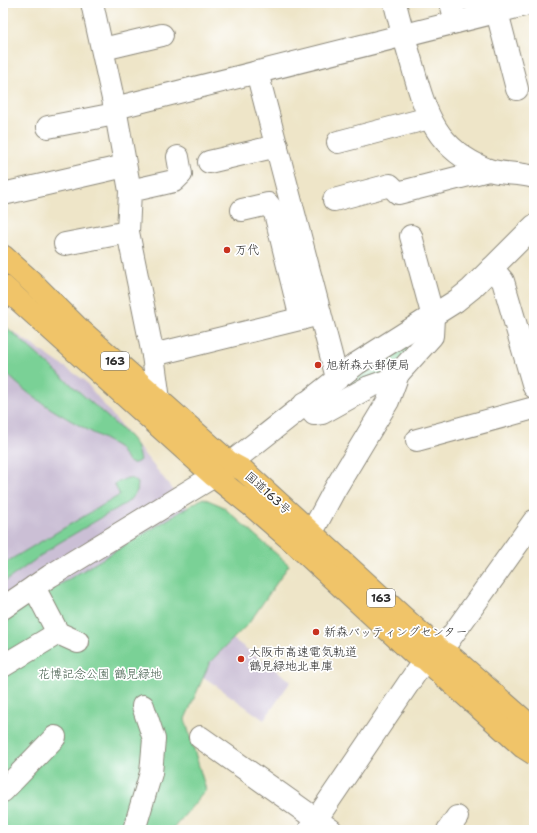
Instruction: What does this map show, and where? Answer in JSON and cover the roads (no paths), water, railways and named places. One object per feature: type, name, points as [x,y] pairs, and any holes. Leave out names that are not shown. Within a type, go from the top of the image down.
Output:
[{"type":"highway","name":"国道163号","points":[[3,256],[77,327],[159,400],[253,507],[414,654],[453,658],[534,729]]},
{"type":"highway","name":"国道163号","points":[[3,286],[222,470],[243,470],[312,532],[362,581],[523,747],[534,754]]},
{"type":"street","points":[[92,3],[103,49],[130,190],[128,232],[153,355],[159,400]]},
{"type":"street","points":[[394,3],[421,96],[429,118],[439,135],[454,151],[488,170],[504,174],[531,174]]},
{"type":"street","points":[[48,127],[115,111],[257,72],[404,35],[454,13],[532,3]]},
{"type":"street","points":[[501,8],[517,89]]},
{"type":"street","points":[[103,49],[162,35]]},
{"type":"street","points":[[257,72],[277,146],[311,317]]},
{"type":"street","points":[[338,142],[429,118]]},
{"type":"street","points":[[209,162],[277,146]]},
{"type":"street","points":[[130,190],[174,181],[181,174],[178,156]]},
{"type":"street","points":[[3,194],[125,166]]},
{"type":"street","points":[[334,200],[390,185],[398,193],[488,170]]},
{"type":"street","points":[[242,210],[268,204],[275,213],[311,317],[337,378]]},
{"type":"street","points":[[3,608],[34,587],[222,470],[337,378],[375,352],[433,317],[471,289],[534,226]]},
{"type":"street","points":[[65,244],[128,232]]},
{"type":"street","points":[[305,403],[314,414],[322,413],[369,387],[386,381],[398,374],[432,336],[433,317],[411,236]]},
{"type":"street","points":[[492,268],[503,281],[532,380]]},
{"type":"street","points":[[153,355],[311,317]]},
{"type":"street","points":[[312,532],[335,489],[388,401],[398,374]]},
{"type":"street","points":[[417,440],[534,408]]},
{"type":"street","points":[[200,737],[319,826],[433,655],[534,522]]},
{"type":"street","points":[[34,587],[58,633],[78,642]]},
{"type":"street","points":[[3,666],[58,633]]},
{"type":"street","points":[[134,830],[151,773],[154,740],[143,706]]},
{"type":"street","points":[[3,791],[55,737]]},
{"type":"place","name":"万代","points":[[227,250]]},
{"type":"place","name":"旭新森六郵便局","points":[[318,365]]},
{"type":"place","name":"新森バッティングセンター","points":[[316,632]]},
{"type":"place","name":"大阪市高速電気軌道 鶴見緑地北車庫","points":[[241,659]]},
{"type":"park label","name":"花博記念公園 鶴見緑地","points":[[100,674]]}]
